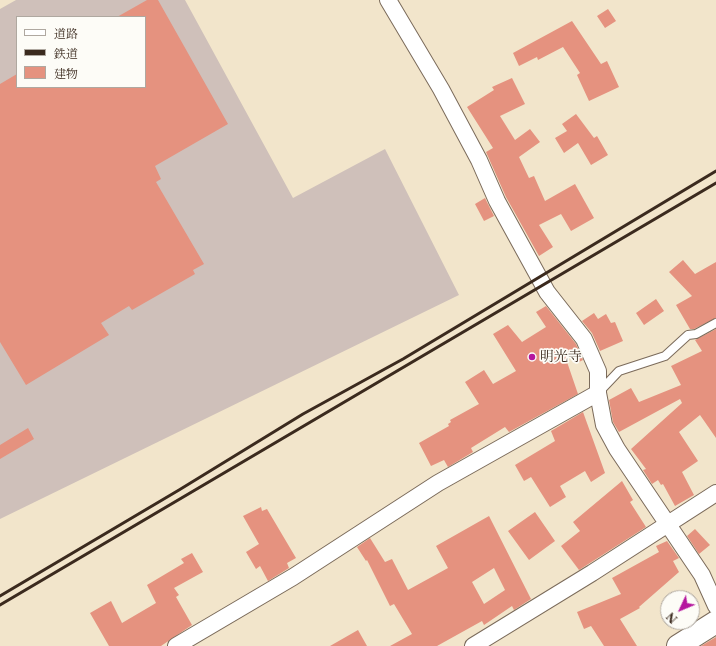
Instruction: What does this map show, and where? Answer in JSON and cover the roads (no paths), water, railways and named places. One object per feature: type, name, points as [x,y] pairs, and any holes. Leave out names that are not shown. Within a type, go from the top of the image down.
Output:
[{"type":"main road","points":[[678,646],[716,622]]},
{"type":"street","points":[[388,0],[442,89],[479,160],[497,201],[547,292],[584,339],[598,371],[598,394],[604,425],[617,449],[702,574],[716,606]]},
{"type":"street","points":[[176,646],[293,577],[438,483],[598,394]]},
{"type":"street","points":[[473,646],[592,573],[716,494]]},
{"type":"lane","points":[[598,394],[619,371],[665,356],[688,335],[696,334],[716,323]]},
{"type":"railway","points":[[0,596],[179,490],[303,414],[403,359],[716,171]]},
{"type":"railway","points":[[0,605],[716,183]]},
{"type":"place","name":"明光寺","points":[[532,357]]}]
